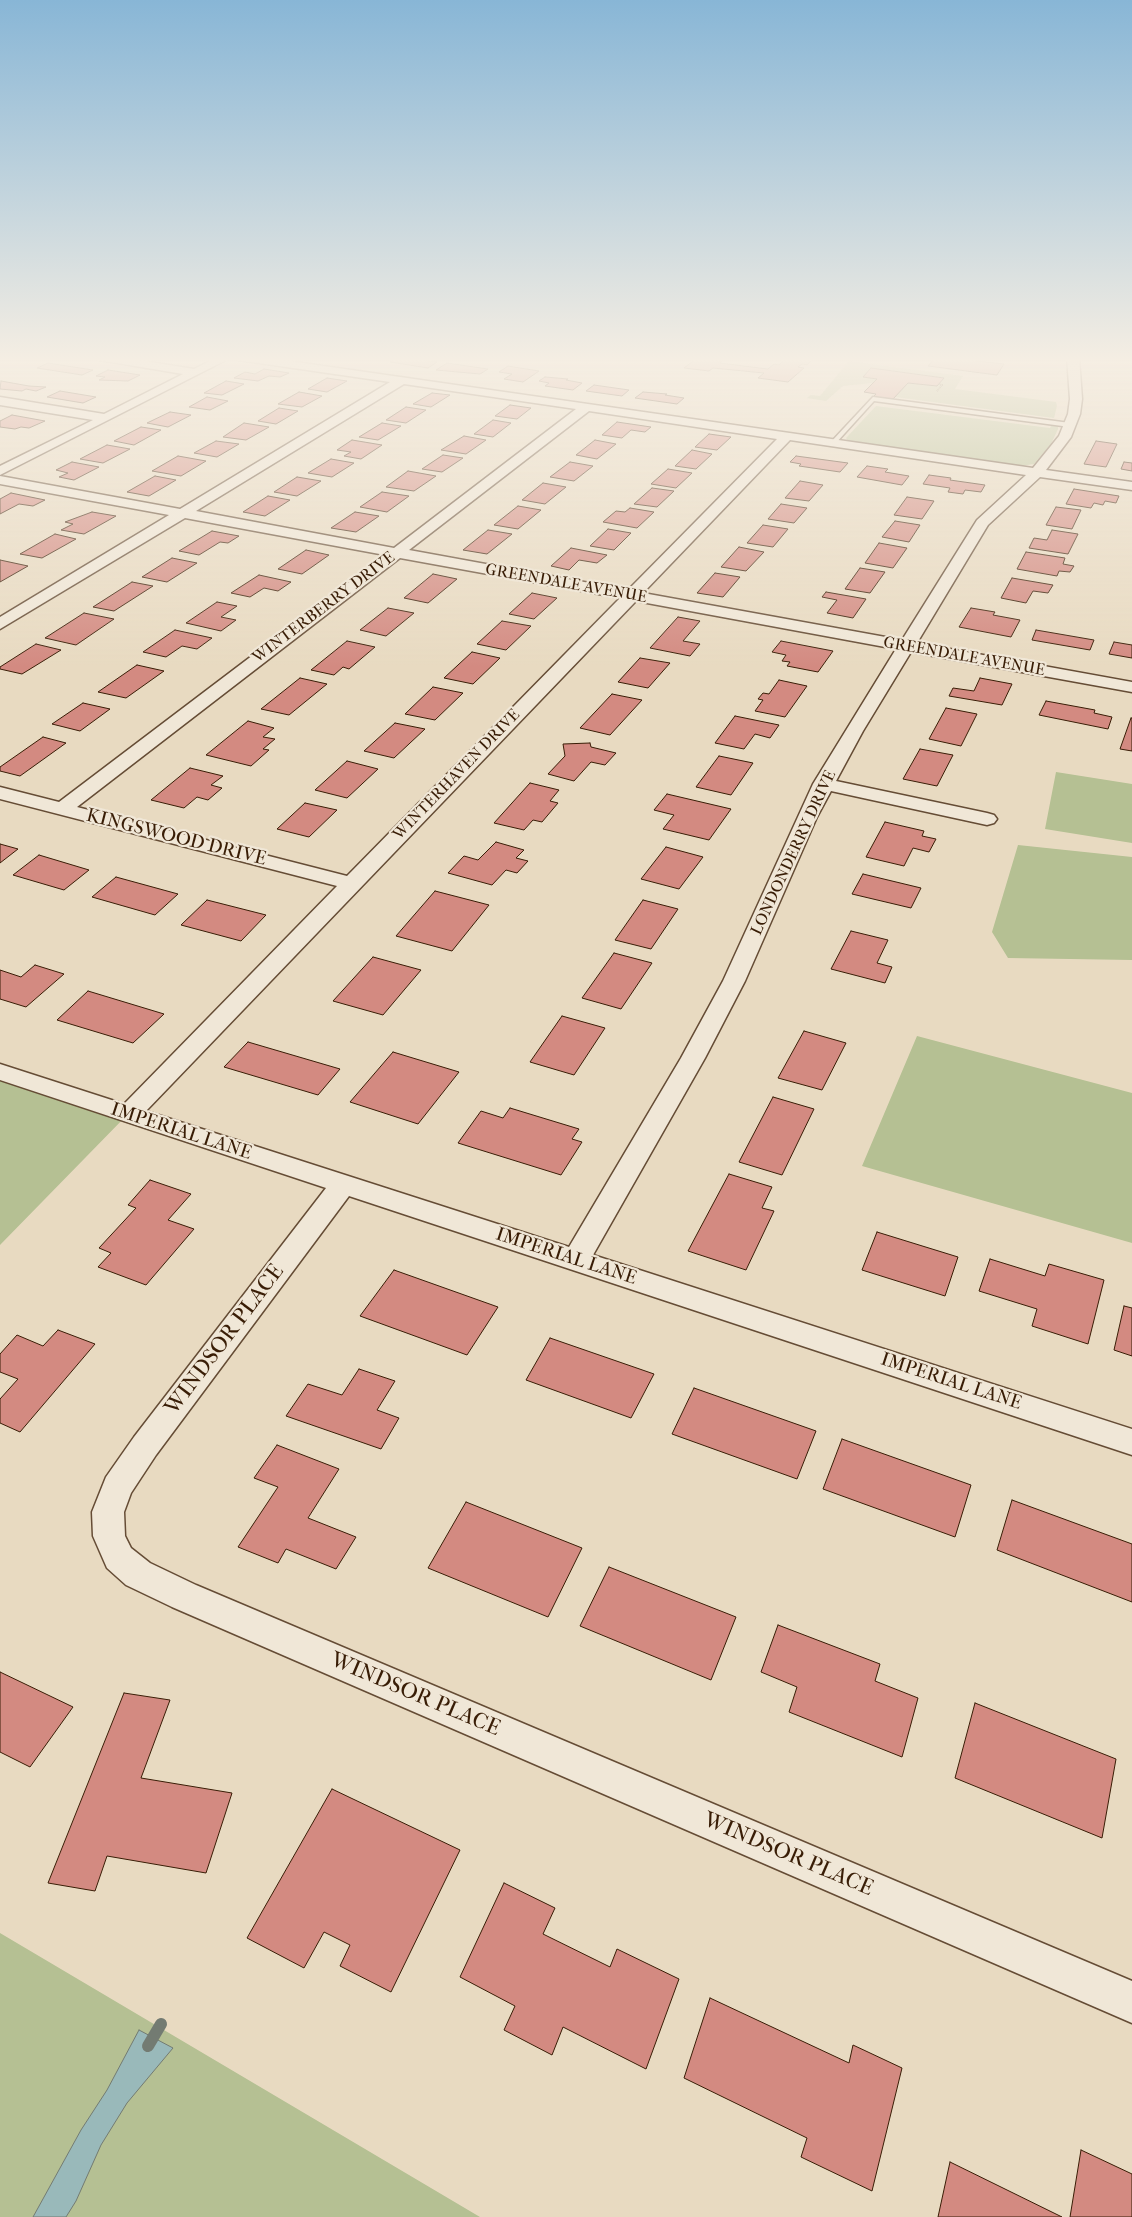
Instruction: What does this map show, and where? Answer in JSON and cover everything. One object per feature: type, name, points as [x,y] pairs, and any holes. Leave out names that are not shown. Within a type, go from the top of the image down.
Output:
[{"type":"street","points":[[0,471],[21,460]]},
{"type":"street","points":[[0,624],[269,460]]},
{"type":"street","name":"WINTERBERRY DRIVE","points":[[62,809],[516,460]]},
{"type":"street","name":"WINTERHAVEN DRIVE","points":[[128,1114],[763,460]]},
{"type":"street","points":[[956,460],[1132,486]]},
{"type":"street","name":"LONDONDERRY DRIVE","points":[[576,1260],[734,981],[824,784],[982,523],[1037,472],[1047,460]]},
{"type":"street","name":"GREENDALE AVENUE","points":[[0,480],[1132,687]]},
{"type":"street","points":[[824,784],[987,819]]},
{"type":"street","name":"KINGSWOOD DRIVE","points":[[0,793],[352,884]]},
{"type":"street","name":"IMPERIAL LANE","points":[[0,1072],[1132,1442]]},
{"type":"street","name":"WINDSOR PLACE","points":[[343,1185],[145,1446],[117,1487],[108,1512],[109,1536],[120,1558],[138,1574],[184,1596],[1132,2002]]},
{"type":"green space","points":[[982,460],[1037,460],[1034,464],[1020,466]]},
{"type":"green space","points":[[1056,772],[1132,784],[1132,843],[1045,829]]},
{"type":"green space","points":[[1018,845],[1132,857],[1132,960],[1008,958],[992,932]]},
{"type":"green space","points":[[917,1036],[1132,1093],[1132,1243],[862,1166]]},
{"type":"green space","points":[[0,1072],[128,1114],[0,1245]]},
{"type":"green space","points":[[0,1933],[480,2217],[0,2217]]},
{"type":"water","points":[[139,2030],[173,2048],[127,2103],[101,2145],[76,2201],[66,2217],[33,2217],[81,2130],[107,2090]]},
{"type":"building","points":[[88,460],[108,460],[103,463]]},
{"type":"building","points":[[170,460],[206,461],[181,476],[152,471]]},
{"type":"building","points":[[329,460],[354,463],[332,477],[308,473]]},
{"type":"building","points":[[435,460],[459,460],[442,472],[422,469]]},
{"type":"building","points":[[681,460],[705,460],[696,469],[675,466]]},
{"type":"building","points":[[829,460],[848,463],[840,472],[799,466],[801,464],[790,462]]},
{"type":"building","points":[[1086,460],[1109,460],[1106,467],[1084,464]]},
{"type":"building","points":[[72,462],[99,467],[74,480],[59,477],[68,473],[56,470]]},
{"type":"building","points":[[570,462],[593,466],[574,481],[550,477]]},
{"type":"building","points":[[1124,462],[1132,463],[1132,471],[1121,469]]},
{"type":"building","points":[[867,466],[888,469],[885,472],[909,476],[902,485],[857,477]]},
{"type":"building","points":[[668,469],[692,473],[676,488],[651,484]]},
{"type":"building","points":[[408,471],[436,476],[414,491],[386,487]]},
{"type":"building","points":[[929,475],[985,485],[981,492],[965,490],[963,494],[948,492],[950,488],[923,484]]},
{"type":"building","points":[[155,476],[176,480],[149,496],[127,492]]},
{"type":"building","points":[[297,477],[321,481],[297,496],[274,492]]},
{"type":"building","points":[[800,481],[823,485],[809,501],[785,498]]},
{"type":"building","points":[[543,483],[566,487],[545,504],[522,500]]},
{"type":"building","points":[[652,488],[674,491],[657,507],[634,504]]},
{"type":"building","points":[[1074,489],[1119,496],[1116,503],[1105,501],[1103,505],[1094,503],[1091,508],[1066,504]]},
{"type":"building","points":[[382,492],[409,496],[387,512],[360,507]]},
{"type":"building","points":[[11,493],[45,500],[33,506],[19,504],[0,514],[0,499]]},
{"type":"building","points":[[268,496],[290,500],[265,516],[243,512]]},
{"type":"building","points":[[907,497],[934,501],[922,519],[894,515]]},
{"type":"building","points":[[781,504],[807,508],[794,523],[768,519]]},
{"type":"building","points":[[518,506],[541,510],[518,529],[494,525]]},
{"type":"building","points":[[1056,507],[1081,510],[1072,529],[1046,525]]},
{"type":"building","points":[[630,508],[654,512],[637,528],[603,522],[616,511],[625,512]]},
{"type":"building","points":[[92,512],[116,516],[84,534],[61,530],[73,524],[65,522]]},
{"type":"building","points":[[355,512],[379,516],[356,532],[331,528]]},
{"type":"building","points":[[895,521],[920,525],[909,542],[882,537]]},
{"type":"building","points":[[763,525],[788,529],[773,547],[747,543]]},
{"type":"building","points":[[608,529],[631,533],[614,550],[590,546]]},
{"type":"building","points":[[488,530],[512,534],[487,554],[463,550]]},
{"type":"building","points":[[1052,530],[1078,534],[1068,554],[1029,548],[1034,538],[1047,540]]},
{"type":"building","points":[[212,531],[239,536],[228,543],[220,542],[199,555],[179,551]]},
{"type":"building","points":[[55,534],[76,539],[42,558],[20,554]]},
{"type":"building","points":[[879,543],[907,548],[893,568],[865,563]]},
{"type":"building","points":[[739,547],[764,552],[746,571],[721,567]]},
{"type":"building","points":[[571,548],[607,555],[597,563],[579,560],[569,570],[551,566]]},
{"type":"building","points":[[306,550],[329,555],[302,574],[278,569]]},
{"type":"building","points":[[1026,552],[1065,558],[1063,564],[1074,566],[1070,572],[1059,571],[1057,576],[1017,569]]},
{"type":"building","points":[[172,558],[197,563],[167,582],[142,577]]},
{"type":"building","points":[[0,560],[28,566],[0,582]]},
{"type":"building","points":[[860,568],[885,572],[870,593],[845,589]]},
{"type":"building","points":[[715,573],[740,577],[723,597],[697,593]]},
{"type":"building","points":[[433,574],[457,579],[428,603],[404,598]]},
{"type":"building","points":[[259,575],[291,582],[278,591],[264,588],[250,597],[231,593]]},
{"type":"building","points":[[1012,578],[1053,585],[1048,593],[1033,591],[1026,603],[1001,598]]},
{"type":"building","points":[[132,582],[153,586],[114,611],[93,607]]},
{"type":"building","points":[[826,592],[866,599],[853,618],[827,613],[837,600],[822,597]]},
{"type":"building","points":[[532,593],[557,598],[534,619],[509,614]]},
{"type":"building","points":[[217,602],[237,606],[221,617],[236,620],[221,631],[186,623]]},
{"type":"building","points":[[388,608],[414,613],[386,636],[360,630]]},
{"type":"building","points":[[971,608],[995,612],[993,615],[1020,620],[1011,637],[959,627]]},
{"type":"building","points":[[84,613],[114,619],[76,645],[45,638]]},
{"type":"building","points":[[678,617],[700,621],[683,641],[700,644],[690,656],[650,648]]},
{"type":"building","points":[[502,621],[531,626],[506,650],[477,644]]},
{"type":"building","points":[[175,630],[212,638],[197,649],[182,646],[166,657],[143,652]]},
{"type":"building","points":[[1036,630],[1094,640],[1090,650],[1032,640]]},
{"type":"building","points":[[347,641],[375,647],[349,669],[343,667],[334,675],[311,670]]},
{"type":"building","points":[[781,641],[833,651],[818,672],[787,666],[790,662],[782,661],[786,655],[772,652]]},
{"type":"building","points":[[1114,642],[1132,645],[1132,658],[1109,654]]},
{"type":"building","points":[[36,644],[61,650],[22,674],[0,669],[0,667]]},
{"type":"building","points":[[472,652],[500,658],[473,684],[444,678]]},
{"type":"building","points":[[640,658],[670,663],[648,688],[618,682]]},
{"type":"building","points":[[137,665],[164,671],[126,698],[98,692]]},
{"type":"building","points":[[300,678],[327,684],[289,715],[261,709]]},
{"type":"building","points":[[980,678],[1012,684],[1002,705],[949,696],[953,688],[974,691]]},
{"type":"building","points":[[779,680],[807,686],[785,717],[755,711],[763,700],[758,699],[763,693],[769,694]]},
{"type":"building","points":[[433,687],[463,693],[435,720],[405,714]]},
{"type":"building","points":[[612,694],[642,700],[610,735],[580,728]]},
{"type":"building","points":[[1046,701],[1095,710],[1094,713],[1112,717],[1108,729],[1039,715]]},
{"type":"building","points":[[83,703],[110,709],[80,731],[52,724]]},
{"type":"building","points":[[946,708],[977,714],[961,746],[929,739]]},
{"type":"building","points":[[735,716],[779,725],[770,738],[755,734],[744,749],[715,743]]},
{"type":"building","points":[[1132,718],[1132,751],[1120,749]]},
{"type":"building","points":[[248,721],[274,728],[263,737],[275,739],[263,749],[269,750],[251,766],[206,755]]},
{"type":"building","points":[[395,723],[425,729],[394,758],[364,751]]},
{"type":"building","points":[[43,737],[66,743],[20,776],[0,771],[0,767]]},
{"type":"building","points":[[590,743],[591,747],[616,753],[605,765],[591,762],[574,781],[548,774],[565,756],[563,744]]},
{"type":"building","points":[[920,749],[953,755],[937,786],[903,779]]},
{"type":"building","points":[[719,756],[753,763],[731,795],[696,787]]},
{"type":"building","points":[[347,761],[378,769],[347,798],[315,790]]},
{"type":"building","points":[[190,768],[223,776],[211,785],[222,788],[208,800],[197,797],[184,808],[151,800]]},
{"type":"building","points":[[530,783],[559,790],[550,801],[558,803],[542,822],[533,820],[524,830],[494,823]]},
{"type":"building","points":[[667,794],[731,809],[709,840],[663,829],[674,815],[654,810]]},
{"type":"building","points":[[305,803],[337,810],[309,837],[277,829]]},
{"type":"building","points":[[885,822],[924,831],[922,836],[936,839],[929,852],[913,848],[904,866],[866,857]]},
{"type":"building","points":[[496,842],[524,850],[516,858],[528,861],[517,873],[506,870],[492,885],[448,873],[464,856],[478,860]]},
{"type":"building","points":[[0,844],[18,849],[0,863]]},
{"type":"building","points":[[666,847],[703,857],[679,889],[641,879]]},
{"type":"building","points":[[39,855],[89,870],[64,890],[13,875]]},
{"type":"building","points":[[863,874],[921,888],[911,908],[852,894]]},
{"type":"building","points":[[116,877],[178,894],[155,915],[92,897]]},
{"type":"building","points":[[435,891],[489,905],[452,951],[396,936]]},
{"type":"building","points":[[207,900],[266,915],[241,941],[181,925]]},
{"type":"building","points":[[643,900],[678,909],[651,949],[615,940]]},
{"type":"building","points":[[851,931],[888,940],[877,963],[892,967],[885,983],[831,969]]},
{"type":"building","points":[[614,953],[652,963],[621,1009],[582,998]]},
{"type":"building","points":[[373,957],[421,970],[383,1015],[333,1001]]},
{"type":"building","points":[[35,965],[64,974],[26,1007],[0,999],[0,970],[21,977]]},
{"type":"building","points":[[88,991],[164,1014],[133,1043],[57,1020]]},
{"type":"building","points":[[562,1016],[605,1028],[574,1075],[530,1062]]},
{"type":"building","points":[[804,1031],[846,1043],[822,1090],[778,1078]]},
{"type":"building","points":[[248,1042],[340,1069],[318,1095],[224,1067]]},
{"type":"building","points":[[393,1052],[459,1072],[418,1124],[350,1102]]},
{"type":"building","points":[[773,1097],[814,1109],[782,1175],[739,1162]]},
{"type":"building","points":[[510,1108],[579,1129],[572,1139],[582,1142],[561,1175],[458,1143],[481,1111],[503,1118]]},
{"type":"building","points":[[729,1174],[772,1187],[762,1208],[774,1211],[746,1270],[688,1251]]},
{"type":"building","points":[[150,1180],[191,1194],[168,1220],[194,1229],[146,1285],[98,1267],[111,1253],[99,1248],[136,1208],[128,1205]]},
{"type":"building","points":[[877,1232],[958,1257],[945,1296],[862,1270]]},
{"type":"building","points":[[990,1259],[1045,1276],[1049,1264],[1104,1280],[1088,1344],[1032,1326],[1037,1309],[979,1291]]},
{"type":"building","points":[[394,1270],[498,1307],[467,1355],[360,1316]]},
{"type":"building","points":[[1124,1306],[1132,1308],[1132,1356],[1114,1350]]},
{"type":"building","points":[[58,1330],[95,1344],[20,1432],[0,1423],[0,1399],[18,1379],[0,1372],[0,1354],[17,1335],[43,1346]]},
{"type":"building","points":[[550,1338],[654,1374],[631,1418],[526,1380]]},
{"type":"building","points":[[359,1369],[395,1381],[377,1410],[399,1418],[381,1449],[286,1416],[308,1384],[342,1395]]},
{"type":"building","points":[[694,1388],[816,1431],[797,1479],[672,1434]]},
{"type":"building","points":[[842,1439],[971,1485],[955,1537],[823,1489]]},
{"type":"building","points":[[277,1445],[339,1469],[308,1518],[356,1537],[336,1569],[286,1549],[278,1563],[238,1547],[278,1487],[254,1478]]},
{"type":"building","points":[[1012,1500],[1132,1544],[1132,1602],[997,1550]]},
{"type":"building","points":[[466,1502],[582,1548],[548,1617],[428,1568]]},
{"type":"building","points":[[609,1567],[736,1617],[711,1680],[580,1626]]},
{"type":"building","points":[[778,1625],[880,1664],[875,1681],[918,1698],[902,1757],[789,1712],[797,1687],[761,1672]]},
{"type":"building","points":[[0,1672],[73,1707],[30,1767],[0,1752]]},
{"type":"building","points":[[124,1693],[170,1700],[141,1778],[232,1793],[206,1873],[107,1856],[95,1891],[48,1883]]},
{"type":"building","points":[[975,1703],[1116,1759],[1102,1838],[955,1778]]},
{"type":"building","points":[[332,1789],[460,1850],[391,1992],[340,1966],[350,1945],[324,1932],[304,1968],[247,1938]]},
{"type":"building","points":[[504,1883],[555,1908],[543,1934],[610,1967],[617,1949],[679,1979],[646,2069],[563,2027],[552,2055],[504,2030],[515,2006],[460,1977]]},
{"type":"building","points":[[710,1998],[849,2063],[853,2045],[902,2068],[872,2191],[801,2157],[807,2138],[684,2078]]},
{"type":"building","points":[[1081,2150],[1132,2174],[1132,2217],[1070,2217]]},
{"type":"building","points":[[950,2162],[1062,2217],[938,2217]]},
{"type":"waterway","points":[[148,2046],[161,2024]]}]
